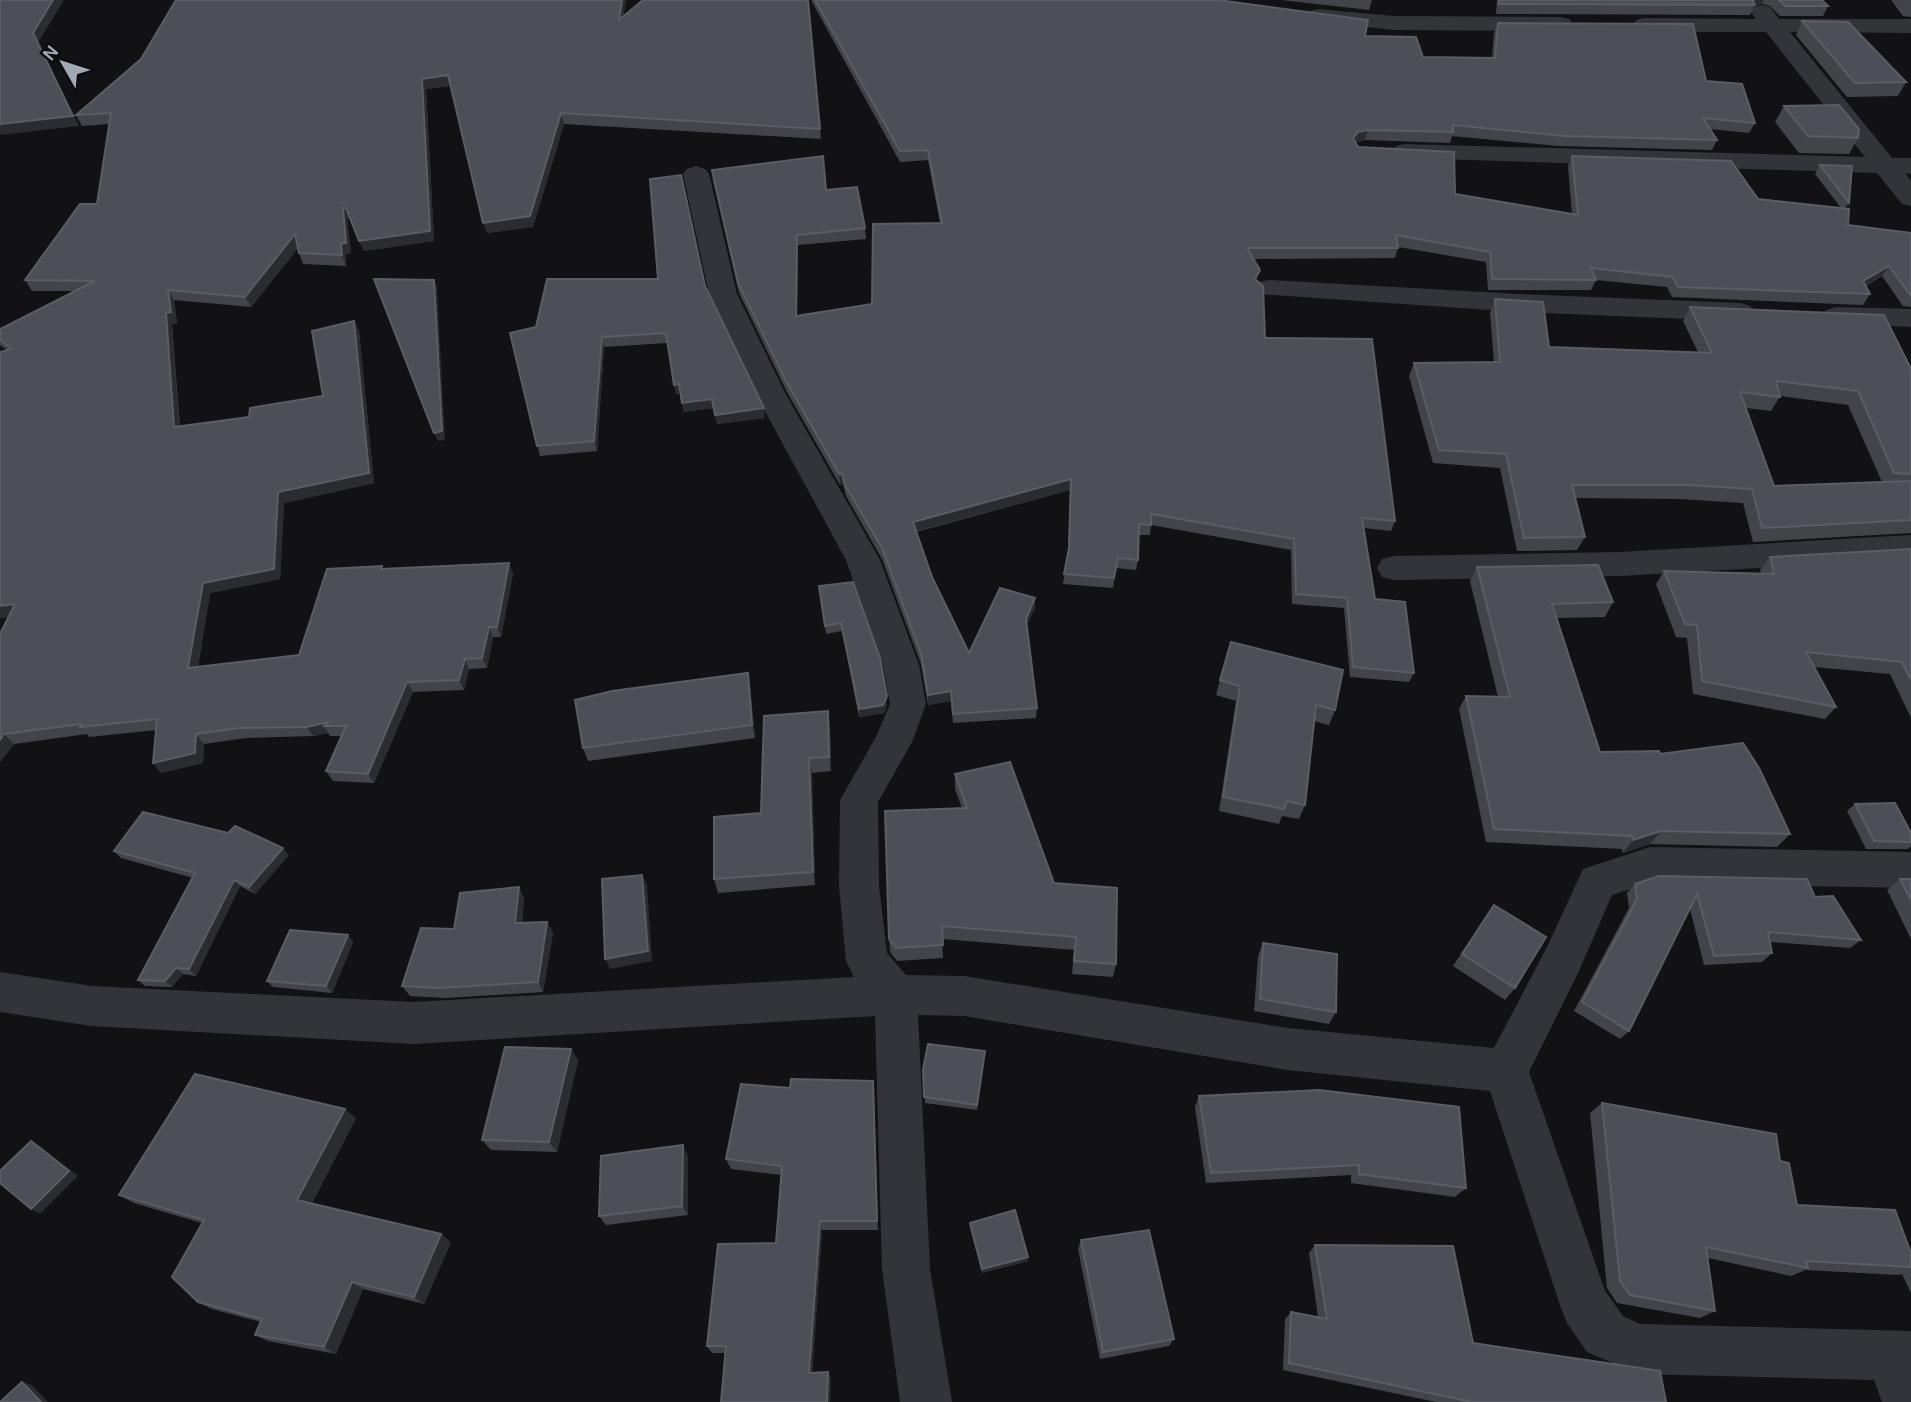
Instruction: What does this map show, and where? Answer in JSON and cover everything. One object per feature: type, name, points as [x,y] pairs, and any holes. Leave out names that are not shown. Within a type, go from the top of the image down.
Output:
[{"type":"street","points":[[1753,0],[1899,167],[1911,198]]},
{"type":"street","points":[[1290,12],[1394,23],[1581,24]]},
{"type":"street","points":[[1620,24],[1911,26]]},
{"type":"street","points":[[1379,150],[1629,156],[1899,167]]},
{"type":"street","points":[[695,174],[723,294],[770,393],[863,560],[901,666],[908,704],[893,742],[859,800],[859,886],[867,961],[897,995],[906,1269],[926,1402]]},
{"type":"street","points":[[1269,288],[1518,303],[1762,313]]},
{"type":"street","points":[[1816,315],[1911,318]]},
{"type":"street","points":[[1394,568],[1619,564],[1911,547]]},
{"type":"street","points":[[1903,1372],[1639,1349],[1605,1334],[1585,1305],[1506,1071],[1563,959],[1597,882],[1650,865],[1911,870]]},
{"type":"street","points":[[0,992],[92,1006],[414,1023],[897,995],[964,996],[1288,1049],[1506,1071]]},
{"type":"building","points":[[0,0],[53,0],[33,33],[73,116],[0,124]]},
{"type":"building","points":[[176,0],[622,0],[619,20],[643,0],[808,0],[820,129],[561,113],[530,216],[483,223],[448,75],[422,79],[430,231],[359,241],[346,208],[343,208],[346,243],[341,244],[342,255],[299,253],[295,234],[245,297],[168,290],[171,312],[166,313],[174,427],[249,417],[250,408],[323,396],[312,331],[354,321],[369,473],[278,492],[274,569],[203,583],[188,668],[299,655],[327,569],[509,563],[497,627],[489,627],[482,658],[465,659],[459,680],[407,682],[368,774],[326,771],[346,726],[324,726],[328,722],[307,727],[239,728],[196,734],[195,753],[153,763],[157,719],[80,727],[81,724],[4,734],[0,740],[0,634],[15,604],[0,606],[0,352],[12,349],[0,340],[0,329],[95,281],[25,280],[80,204],[97,204],[111,113],[76,115],[141,59]]},
{"type":"building","points":[[815,0],[1218,0],[1368,20],[1365,36],[1416,37],[1423,57],[1495,58],[1498,23],[1693,24],[1706,81],[1742,84],[1755,123],[1703,118],[1717,140],[1563,136],[1453,125],[1453,132],[1368,130],[1358,132],[1353,138],[1358,147],[1454,152],[1455,194],[1578,215],[1572,156],[1731,161],[1758,199],[1849,209],[1848,225],[1911,233],[1911,296],[1889,266],[1863,281],[1870,294],[1678,287],[1673,277],[1591,268],[1596,280],[1492,279],[1490,252],[1396,235],[1398,248],[1247,248],[1260,270],[1255,279],[1263,286],[1265,338],[1372,339],[1395,521],[1362,518],[1375,599],[1405,602],[1414,673],[1353,667],[1347,598],[1296,594],[1294,539],[1151,514],[1151,525],[1139,524],[1138,560],[1118,558],[1114,578],[1064,574],[1069,548],[1071,479],[913,522],[932,577],[969,653],[1000,588],[1035,598],[1026,619],[1037,708],[953,714],[951,691],[928,695],[921,654],[882,548],[845,485],[842,474],[839,474],[786,381],[738,283],[712,170],[823,156],[826,190],[857,187],[865,228],[797,235],[796,316],[872,304],[873,224],[942,223],[928,150],[900,151]]},
{"type":"building","points":[[1499,0],[1754,0],[1755,5],[1499,4]]},
{"type":"building","points":[[1779,0],[1822,0],[1828,6],[1785,6]]},
{"type":"building","points":[[1802,21],[1848,22],[1906,82],[1855,83]]},
{"type":"building","points":[[1839,105],[1859,129],[1858,138],[1808,136],[1784,106]]},
{"type":"building","points":[[1820,165],[1852,166],[1849,203]]},
{"type":"building","points":[[681,175],[705,286],[764,408],[715,415],[712,399],[682,403],[679,384],[674,385],[666,333],[602,337],[594,441],[537,446],[510,333],[536,327],[547,279],[658,279],[650,179]]},
{"type":"building","points":[[374,279],[434,280],[442,431],[434,433]]},
{"type":"building","points":[[1495,299],[1543,302],[1549,347],[1712,353],[1690,307],[1884,315],[1911,369],[1911,474],[1894,473],[1858,391],[1776,381],[1780,397],[1740,392],[1774,486],[1911,481],[1911,520],[1762,528],[1752,489],[1688,485],[1572,485],[1585,537],[1524,538],[1506,454],[1439,450],[1414,363],[1500,362]]},
{"type":"building","points":[[1911,549],[1911,680],[1902,662],[1806,652],[1836,707],[1702,681],[1697,625],[1685,624],[1664,571],[1774,574],[1770,557]]},
{"type":"building","points":[[1598,565],[1613,602],[1552,604],[1600,752],[1659,751],[1660,754],[1743,743],[1759,768],[1790,834],[1661,831],[1633,840],[1632,836],[1494,829],[1466,696],[1510,697],[1477,567]]},
{"type":"building","points":[[853,582],[880,658],[887,696],[883,705],[859,709],[841,623],[825,626],[819,586]]},
{"type":"building","points":[[1231,642],[1343,670],[1335,710],[1316,705],[1305,805],[1287,801],[1284,809],[1223,797],[1240,686],[1220,680]]},
{"type":"building","points":[[748,673],[752,725],[583,748],[575,700],[612,691]]},
{"type":"building","points":[[828,711],[829,757],[809,758],[813,872],[714,879],[714,817],[761,813],[764,716]]},
{"type":"building","points":[[1010,762],[1054,883],[1117,888],[1116,964],[1074,961],[1076,937],[942,926],[943,945],[896,948],[889,939],[885,811],[967,808],[955,774]]},
{"type":"building","points":[[1895,803],[1911,833],[1911,842],[1874,841],[1855,804]]},
{"type":"building","points":[[143,812],[228,833],[235,826],[283,848],[249,887],[234,880],[189,969],[176,968],[165,981],[138,980],[195,873],[114,851]]},
{"type":"building","points":[[642,875],[648,951],[605,959],[602,879]]},
{"type":"building","points":[[1659,876],[1807,879],[1815,897],[1833,896],[1861,940],[1768,932],[1772,953],[1714,956],[1697,894],[1629,1031],[1582,1002],[1637,899],[1635,884]]},
{"type":"building","points":[[1900,879],[1911,879],[1911,900]]},
{"type":"building","points":[[519,887],[515,923],[547,922],[538,982],[438,988],[402,986],[421,928],[454,929],[460,893]]},
{"type":"building","points":[[1494,905],[1546,937],[1515,988],[1462,954]]},
{"type":"building","points":[[290,930],[348,935],[326,986],[267,981]]},
{"type":"building","points":[[1263,943],[1337,954],[1336,1012],[1260,999]]},
{"type":"building","points":[[928,1044],[985,1051],[977,1105],[924,1097],[923,1069]]},
{"type":"building","points":[[505,1047],[571,1049],[549,1142],[482,1140]]},
{"type":"building","points":[[195,1074],[345,1109],[297,1200],[441,1234],[414,1297],[352,1282],[324,1347],[255,1335],[262,1319],[198,1302],[172,1277],[204,1220],[119,1195]]},
{"type":"building","points":[[791,1079],[873,1081],[877,1221],[820,1221],[809,1373],[828,1372],[827,1402],[721,1402],[726,1346],[707,1346],[718,1244],[776,1243],[782,1166],[726,1159],[741,1084],[790,1088]]},
{"type":"building","points":[[1319,1090],[1459,1107],[1466,1188],[1359,1174],[1359,1165],[1211,1173],[1199,1096]]},
{"type":"building","points":[[1602,1103],[1776,1134],[1780,1161],[1789,1163],[1797,1205],[1895,1210],[1911,1253],[1911,1267],[1806,1261],[1808,1268],[1706,1247],[1715,1311],[1630,1295],[1620,1281]]},
{"type":"building","points":[[31,1141],[69,1171],[31,1209],[0,1183],[0,1171]]},
{"type":"building","points":[[683,1145],[682,1206],[599,1216],[601,1156]]},
{"type":"building","points":[[1015,1210],[1028,1257],[982,1269],[970,1223]]},
{"type":"building","points":[[1149,1230],[1174,1339],[1103,1352],[1081,1240]]},
{"type":"building","points":[[1315,1245],[1453,1246],[1473,1343],[1660,1371],[1666,1402],[1472,1402],[1289,1363],[1291,1312],[1327,1319]]},
{"type":"building","points":[[22,1382],[41,1402],[0,1402]]}]
